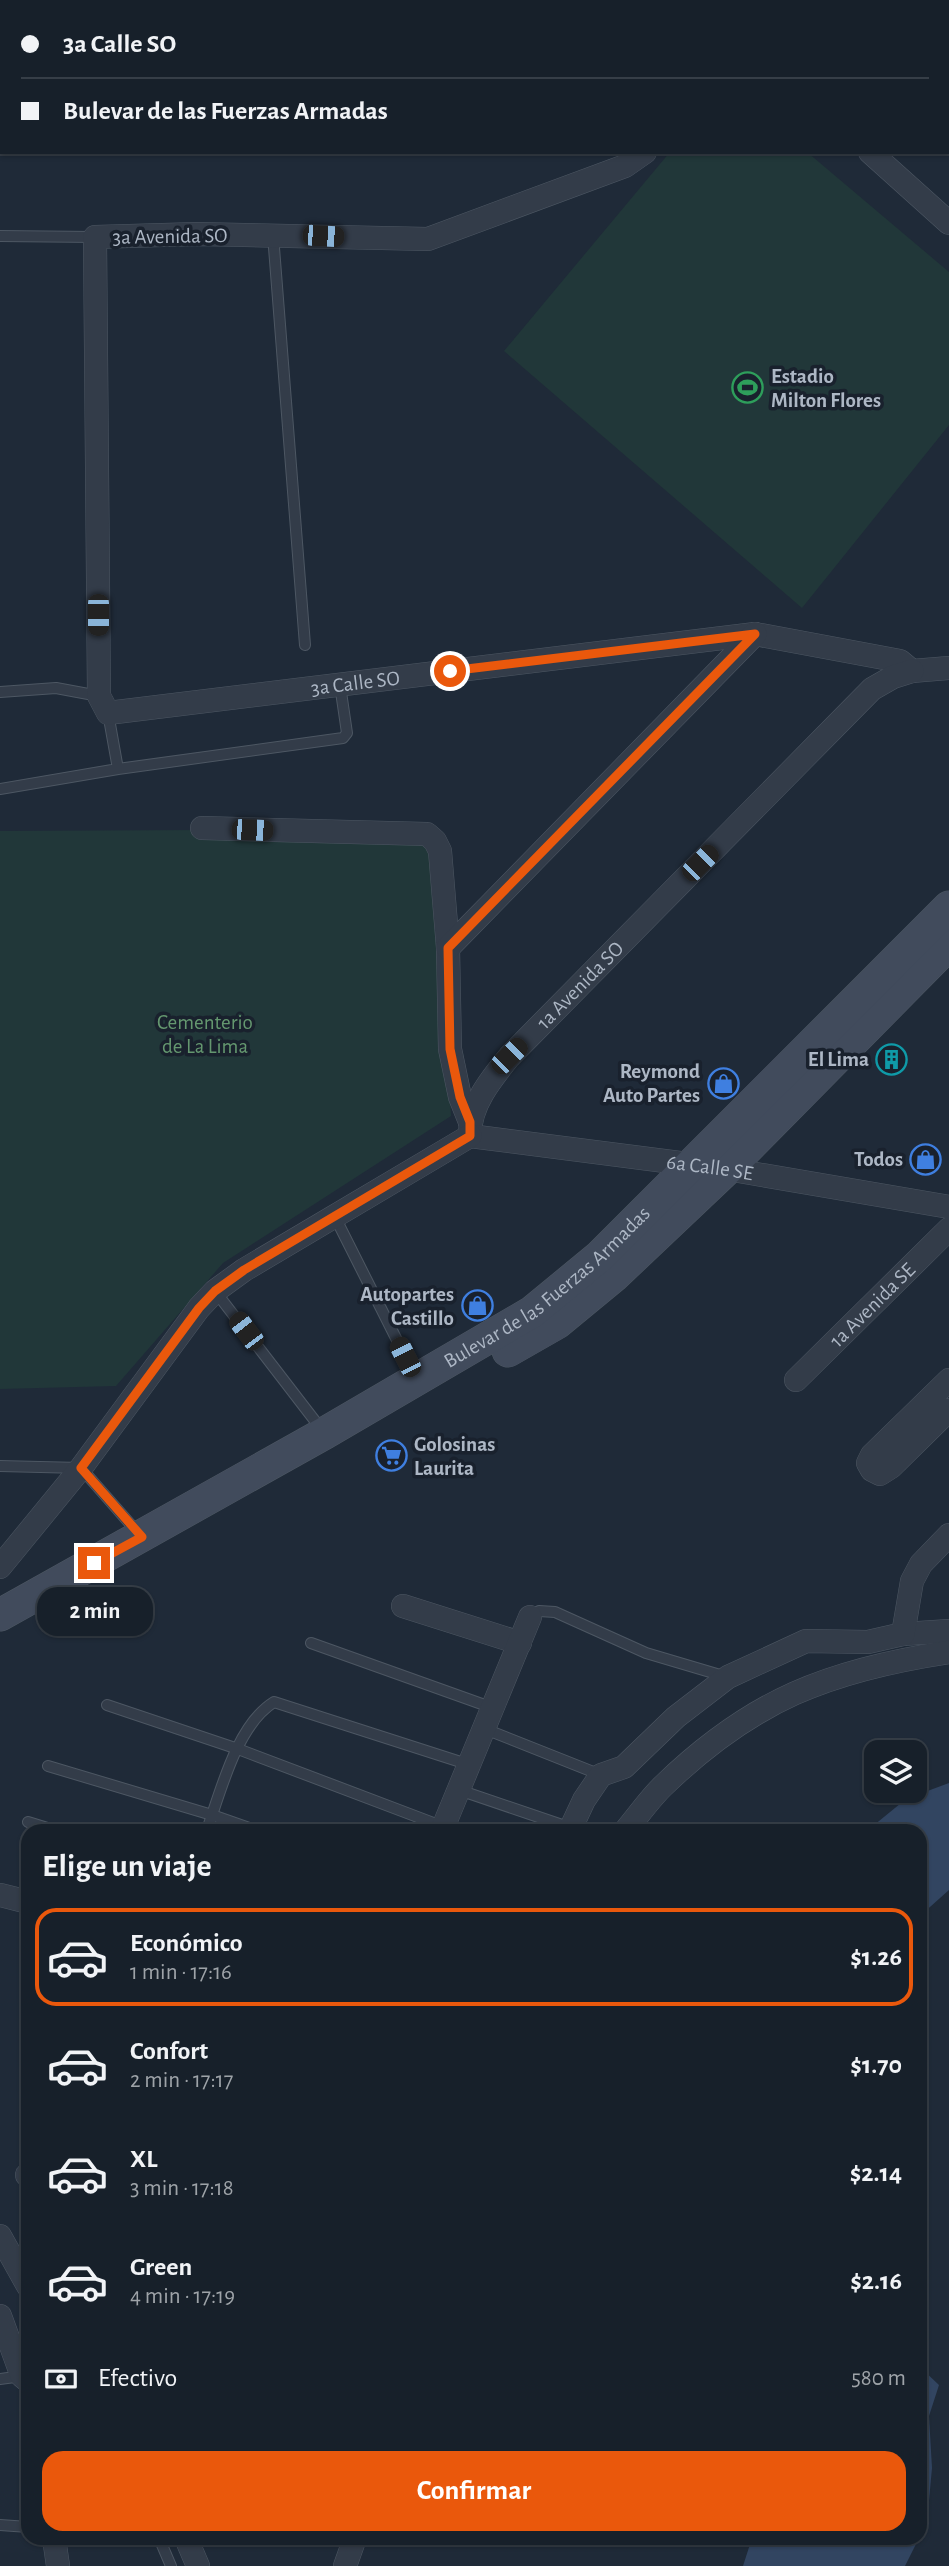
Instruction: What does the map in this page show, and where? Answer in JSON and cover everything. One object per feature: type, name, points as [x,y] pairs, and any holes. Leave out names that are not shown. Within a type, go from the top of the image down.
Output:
[{"type":"street","name":"3a Avenida SO","points":[[103,704],[95,237],[273,235],[428,239],[625,166],[642,154]]},
{"type":"street","points":[[872,154],[949,223]]},
{"type":"street","points":[[448,948],[755,634]]},
{"type":"street","name":"3a Calle SO","points":[[103,704],[340,685],[755,634],[900,661],[912,671],[949,668]]},
{"type":"street","name":"1a Avenida SO","points":[[470,1129],[491,1080],[509,1056],[872,689],[893,677],[912,671]]},
{"type":"street","points":[[0,1567],[81,1468],[199,1308],[215,1291],[470,1129],[457,1086],[450,1049],[448,948],[440,851],[435,841],[427,835],[202,828]]},
{"type":"street","name":"Bulevar de las Fuerzas Armadas","points":[[0,1615],[417,1381],[532,1312],[600,1256],[949,907]]},
{"type":"street","name":"Bulevar de las Fuerzas Armadas","points":[[0,1636],[557,1323],[614,1276],[727,1169],[949,944]]},
{"type":"street","name":"6a Calle SE","points":[[470,1129],[949,1207]]},
{"type":"street","name":"1a Avenida SE","points":[[796,1380],[949,1229]]},
{"type":"street","points":[[949,1380],[872,1455],[868,1463],[872,1470],[880,1474],[891,1467],[949,1410]]},
{"type":"street","points":[[903,1634],[912,1581],[921,1564],[949,1535]]},
{"type":"street","points":[[403,1606],[520,1643]]},
{"type":"street","points":[[445,1824],[530,1616]]},
{"type":"street","points":[[573,1824],[601,1775],[624,1768],[676,1717],[728,1677],[806,1641],[868,1642],[903,1634],[949,1631]]},
{"type":"street","points":[[631,1824],[662,1786],[725,1732],[778,1699],[826,1680],[893,1661],[949,1652]]},
{"type":"street","points":[[0,1895],[21,1900]]},
{"type":"street","points":[[0,2236],[21,2274]]},
{"type":"street","points":[[0,2316],[17,2379]]},
{"type":"street","points":[[55,2545],[58,2566]]},
{"type":"street","points":[[189,2545],[198,2566]]},
{"type":"street","points":[[345,2566],[352,2545]]},
{"type":"lane","points":[[273,235],[305,645]]},
{"type":"lane","points":[[0,236],[95,237]]},
{"type":"lane","points":[[0,789],[118,769],[343,738],[347,733],[340,685]]},
{"type":"lane","points":[[0,692],[56,688],[103,704],[118,769]]},
{"type":"lane","points":[[334,1215],[417,1381]]},
{"type":"lane","points":[[215,1291],[325,1433]]},
{"type":"lane","points":[[0,1466],[81,1468],[142,1537]]},
{"type":"lane","points":[[530,1616],[539,1611],[555,1612],[646,1654],[728,1677]]},
{"type":"lane","points":[[311,1643],[489,1718],[601,1775]]},
{"type":"lane","points":[[209,1824],[238,1749],[253,1719],[274,1702],[470,1765]]},
{"type":"lane","points":[[107,1705],[238,1749],[430,1824]]},
{"type":"lane","points":[[48,1766],[238,1824]]},
{"type":"lane","points":[[459,1790],[556,1824]]},
{"type":"lane","points":[[28,1822],[34,1824]]},
{"type":"lane","points":[[0,2525],[21,2526]]},
{"type":"lane","points":[[162,2545],[171,2566]]},
{"type":"green space","name":"Estadio Milton Flores","points":[[668,154],[809,154],[949,272],[949,425],[802,608],[504,351]]},
{"type":"green space","name":"Cementerio de La Lima","points":[[437,829],[451,1116],[223,1263],[116,1386],[0,1389],[0,831]]},
{"type":"water","points":[[949,1783],[949,1890],[927,1910],[927,1824],[875,1824],[901,1803],[927,1803],[927,1791]]},
{"type":"water","points":[[927,2374],[939,2385],[929,2416],[932,2468],[927,2522]]},
{"type":"water","points":[[750,2545],[916,2545],[905,2566],[743,2566]]},
{"type":"place","name":"Estadio Milton Flores","points":[[748,388]]},
{"type":"place","name":"El Lima","points":[[892,1059]]},
{"type":"place","name":"Reymond Auto Partes","points":[[723,1083]]},
{"type":"place","name":"Todos","points":[[926,1159]]},
{"type":"place","name":"Autopartes Castillo","points":[[477,1306]]},
{"type":"place","name":"Golosinas Laurita","points":[[391,1456]]},
{"type":"route","points":[[94,1563],[142,1537],[81,1468],[199,1308],[215,1291],[244,1270],[470,1136],[470,1122],[454,1076],[450,1049],[448,948],[755,634],[450,671]]}]
